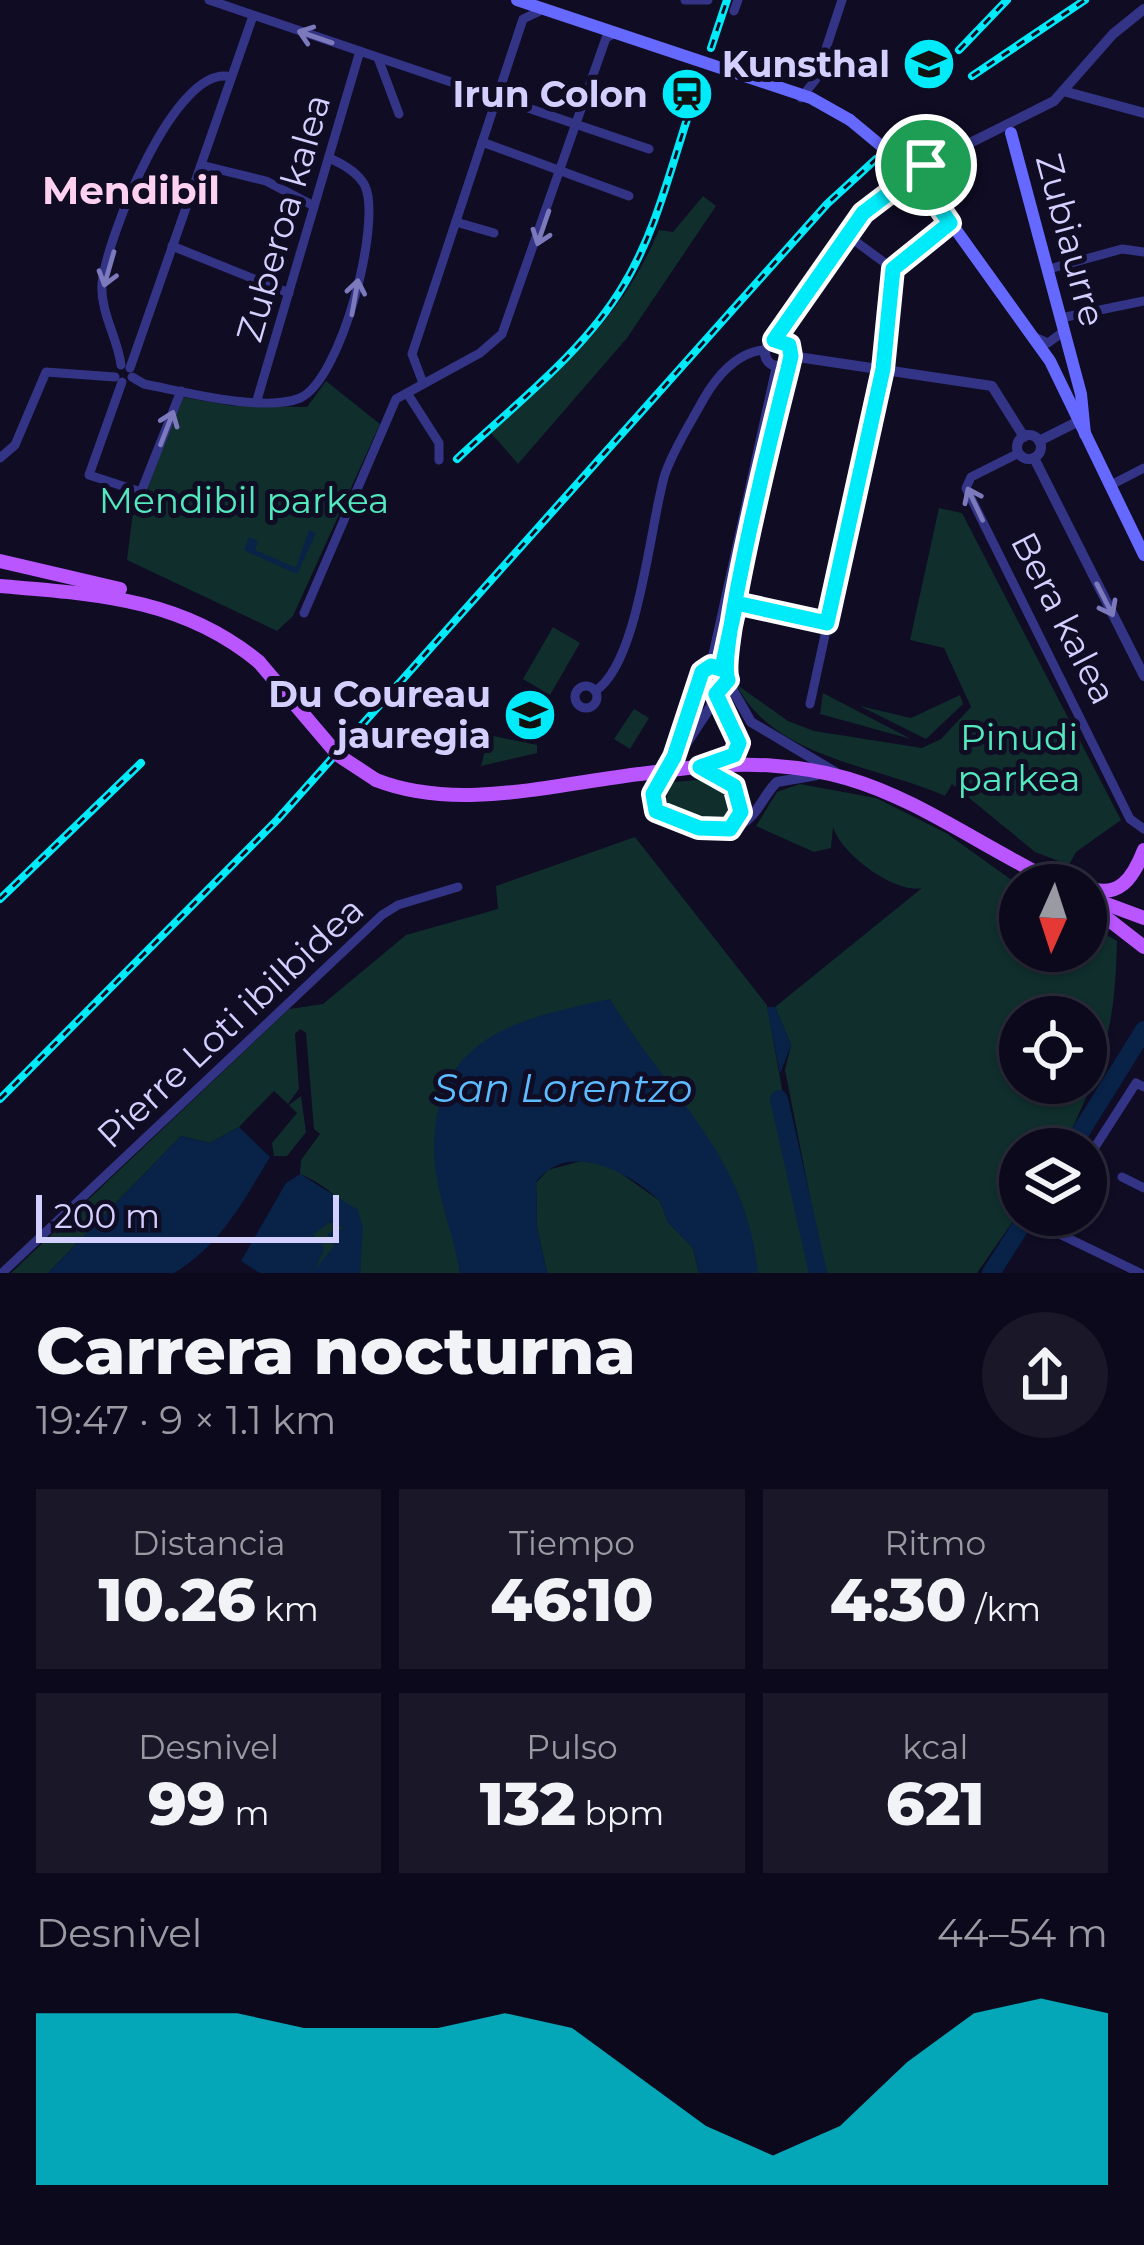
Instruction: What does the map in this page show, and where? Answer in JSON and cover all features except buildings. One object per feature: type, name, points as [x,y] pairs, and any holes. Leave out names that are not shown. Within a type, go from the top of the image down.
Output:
[{"type":"main road","points":[[503,0],[611,34]]},
{"type":"main road","points":[[517,0],[803,98],[850,120],[897,159],[918,179],[1034,337],[1144,554]]},
{"type":"main road","name":"Zubiaurre","points":[[1010,128],[1073,364],[1086,440]]},
{"type":"main road","points":[[0,561],[118,588],[134,599],[198,623],[259,662],[338,755],[376,780],[420,793],[453,795],[640,774],[677,763],[769,765],[838,774],[914,801],[1020,864]]},
{"type":"main road","points":[[0,586],[134,599]]},
{"type":"main road","points":[[1107,891],[1132,878],[1144,850]]},
{"type":"main road","points":[[1005,856],[1023,864]]},
{"type":"main road","points":[[1107,902],[1144,918]]},
{"type":"main road","points":[[1107,913],[1144,947]]},
{"type":"street","points":[[209,0],[650,149]]},
{"type":"street","points":[[685,0],[708,0]]},
{"type":"street","points":[[803,98],[816,80],[842,0]]},
{"type":"street","points":[[897,159],[926,165],[1010,128],[1069,90],[1079,71],[1144,9]]},
{"type":"street","points":[[423,383],[412,353],[524,19],[538,12]]},
{"type":"street","points":[[182,391],[141,492],[88,475],[253,16]]},
{"type":"street","points":[[304,613],[396,399],[502,334],[611,34]]},
{"type":"street","name":"Zuberoa kalea","points":[[257,400],[360,51]]},
{"type":"street","points":[[378,58],[399,114]]},
{"type":"street","points":[[1079,71],[1079,86],[1094,98]]},
{"type":"street","points":[[124,374],[102,285],[134,190],[178,104],[213,77],[231,77]]},
{"type":"street","points":[[816,80],[819,95],[850,120]]},
{"type":"street","points":[[1069,90],[1144,113]]},
{"type":"street","points":[[482,142],[628,196]]},
{"type":"street","points":[[0,458],[15,445],[46,372],[124,374],[182,391],[257,400],[306,394],[330,362],[356,304],[368,197],[355,173],[329,158]]},
{"type":"street","points":[[201,164],[266,181],[314,206]]},
{"type":"street","points":[[595,691],[610,677],[623,645],[674,454],[725,372],[750,351],[764,350],[774,340],[868,208],[918,179],[926,165]]},
{"type":"street","points":[[456,222],[494,233]]},
{"type":"street","points":[[810,704],[883,369],[893,269],[950,223]]},
{"type":"street","points":[[847,235],[893,269]]},
{"type":"street","points":[[172,246],[289,293]]},
{"type":"street","points":[[1048,269],[1121,250],[1144,252]]},
{"type":"street","points":[[1034,337],[1048,343],[1062,324],[1144,302]]},
{"type":"street","points":[[774,340],[789,345],[721,672],[752,722],[838,774]]},
{"type":"street","points":[[764,350],[769,363],[883,369],[992,386],[1024,436],[1039,441],[1077,422],[1073,364]]},
{"type":"street","points":[[677,763],[721,672],[785,361]]},
{"type":"street","points":[[407,392],[439,443],[439,460]]},
{"type":"street","points":[[1024,436],[1018,453],[1034,458]]},
{"type":"street","points":[[1039,441],[1034,458],[1144,676]]},
{"type":"street","name":"Bera kalea","points":[[1018,453],[970,477],[966,488],[1130,819],[1144,829]]},
{"type":"street","points":[[1109,485],[1144,468]]},
{"type":"street","points":[[736,603],[827,623]]},
{"type":"street","points":[[700,767],[737,750],[735,727],[700,676],[721,672]]},
{"type":"street","points":[[710,691],[711,706],[653,794],[656,811],[709,830],[736,825],[751,816],[777,782],[838,774]]},
{"type":"street","points":[[700,767],[734,786],[742,805],[736,825]]},
{"type":"street","name":"Pierre Loti ibilbidea","points":[[2,1273],[382,915],[410,900],[458,887]]},
{"type":"street","points":[[1107,1128],[1136,1083],[1144,1087]]},
{"type":"street","points":[[1122,1177],[1144,1188]]},
{"type":"street","points":[[1064,1236],[1141,1273]]},
{"type":"green space","points":[[703,196],[716,206],[627,338],[518,464],[491,433],[587,341],[627,291],[659,230],[673,232]]},
{"type":"green space","name":"Mendibil parkea","points":[[326,381],[380,424],[293,616],[277,631],[127,560],[135,495],[142,496],[182,397],[234,406],[307,407]]},
{"type":"green space","name":"Pinudi parkea","points":[[939,508],[962,513],[1121,820],[1066,864],[1035,852],[952,784],[945,796],[800,744],[753,709],[736,684],[788,721],[814,731],[922,748],[941,739],[971,707],[944,648],[910,640]]},
{"type":"green space","points":[[553,627],[580,643],[550,695],[523,679]]},
{"type":"green space","points":[[823,693],[911,739],[820,714]]},
{"type":"green space","points":[[960,695],[963,704],[926,739],[860,706],[911,718]]},
{"type":"green space","points":[[634,709],[649,718],[630,749],[614,739]]},
{"type":"green space","points":[[489,735],[537,745],[537,753],[481,766]]},
{"type":"green space","points":[[711,779],[734,800],[729,819],[694,819],[665,802],[672,782]]},
{"type":"green space","points":[[800,784],[876,798],[946,833],[999,871],[999,972],[1107,972],[1107,935],[1117,941],[1107,1035],[1107,996],[999,996],[999,1104],[1083,1104],[1073,1128],[999,1128],[999,1236],[1003,1236],[977,1273],[825,1273],[785,1070],[791,1045],[775,1007],[922,888],[898,885],[870,870],[846,849],[833,827],[831,848],[814,852],[756,826],[777,792]]},
{"type":"green space","points":[[635,837],[767,1005],[815,1273],[758,1273],[609,999],[455,1239],[460,1273],[360,1273],[358,1240],[348,1213],[329,1191],[300,1174],[301,1160],[320,1134],[314,1129],[306,1033],[300,1029],[295,1034],[299,1089],[288,1104],[274,1091],[239,1127],[210,1143],[181,1136],[48,1273],[11,1273],[289,1009],[323,1004],[406,935],[498,909],[496,886]]},
{"type":"green space","points":[[301,1096],[306,1132],[287,1156],[274,1156],[272,1143],[297,1113],[289,1105]]},
{"type":"green space","points":[[588,1159],[609,1165],[660,1201],[668,1222],[693,1248],[699,1273],[547,1273],[537,1228],[536,1183],[548,1170]]},
{"type":"green space","points":[[330,1222],[345,1228],[330,1258],[313,1273],[314,1233]]},
{"type":"water","points":[[309,530],[316,533],[297,574],[244,550],[249,537],[258,541],[255,550],[296,568]]},
{"type":"water","name":"San Lorentzo","points":[[610,999],[721,1159],[751,1231],[758,1273],[699,1273],[693,1248],[668,1222],[660,1201],[616,1171],[582,1162],[550,1169],[536,1182],[537,1228],[547,1273],[460,1273],[440,1194],[434,1147],[438,1109],[449,1079],[466,1056],[514,1025]]},
{"type":"water","points":[[767,1007],[775,1007],[791,1045],[780,1074]]},
{"type":"water","points":[[239,1127],[270,1157],[229,1222],[190,1262],[174,1273],[48,1273],[181,1136],[210,1143]]},
{"type":"water","points":[[300,1174],[358,1210],[363,1228],[360,1273],[260,1273],[241,1261],[286,1183]],"holes":[[[330,1222],[345,1228],[327,1234],[334,1246],[314,1271],[324,1250],[322,1243],[312,1242],[314,1234]]]},
{"type":"waterway","points":[[1083,1128],[1144,1030]]},
{"type":"waterway","points":[[779,1099],[818,1273]]},
{"type":"waterway","points":[[991,1273],[1015,1236]]},
{"type":"railway","points":[[711,48],[727,0]]},
{"type":"railway","points":[[959,50],[1007,0]]},
{"type":"railway","points":[[972,76],[1085,0]]},
{"type":"railway","points":[[457,459],[546,378],[607,310],[644,245],[689,113]]},
{"type":"railway","points":[[0,1099],[277,820],[827,204],[876,159]]},
{"type":"railway","points":[[0,899],[141,763]]},
{"type":"place","name":"Kunsthal","points":[[929,64]]},
{"type":"place","name":"Irun Colon","points":[[687,94]]},
{"type":"place","name":"Du Coureau jauregia","points":[[530,715]]},
{"type":"district","name":"Mendibil","points":[[131,190]]},
{"type":"route","points":[[926,165],[863,213],[774,340],[785,341],[791,356],[788,362],[723,663],[728,680],[716,694],[739,743],[734,755],[700,767],[734,786],[741,812],[730,829],[709,830],[683,823],[656,811],[653,794],[674,757],[702,672],[711,666],[724,670],[723,663],[736,603],[827,623],[883,369],[893,269],[950,223],[923,184],[926,165]]}]
